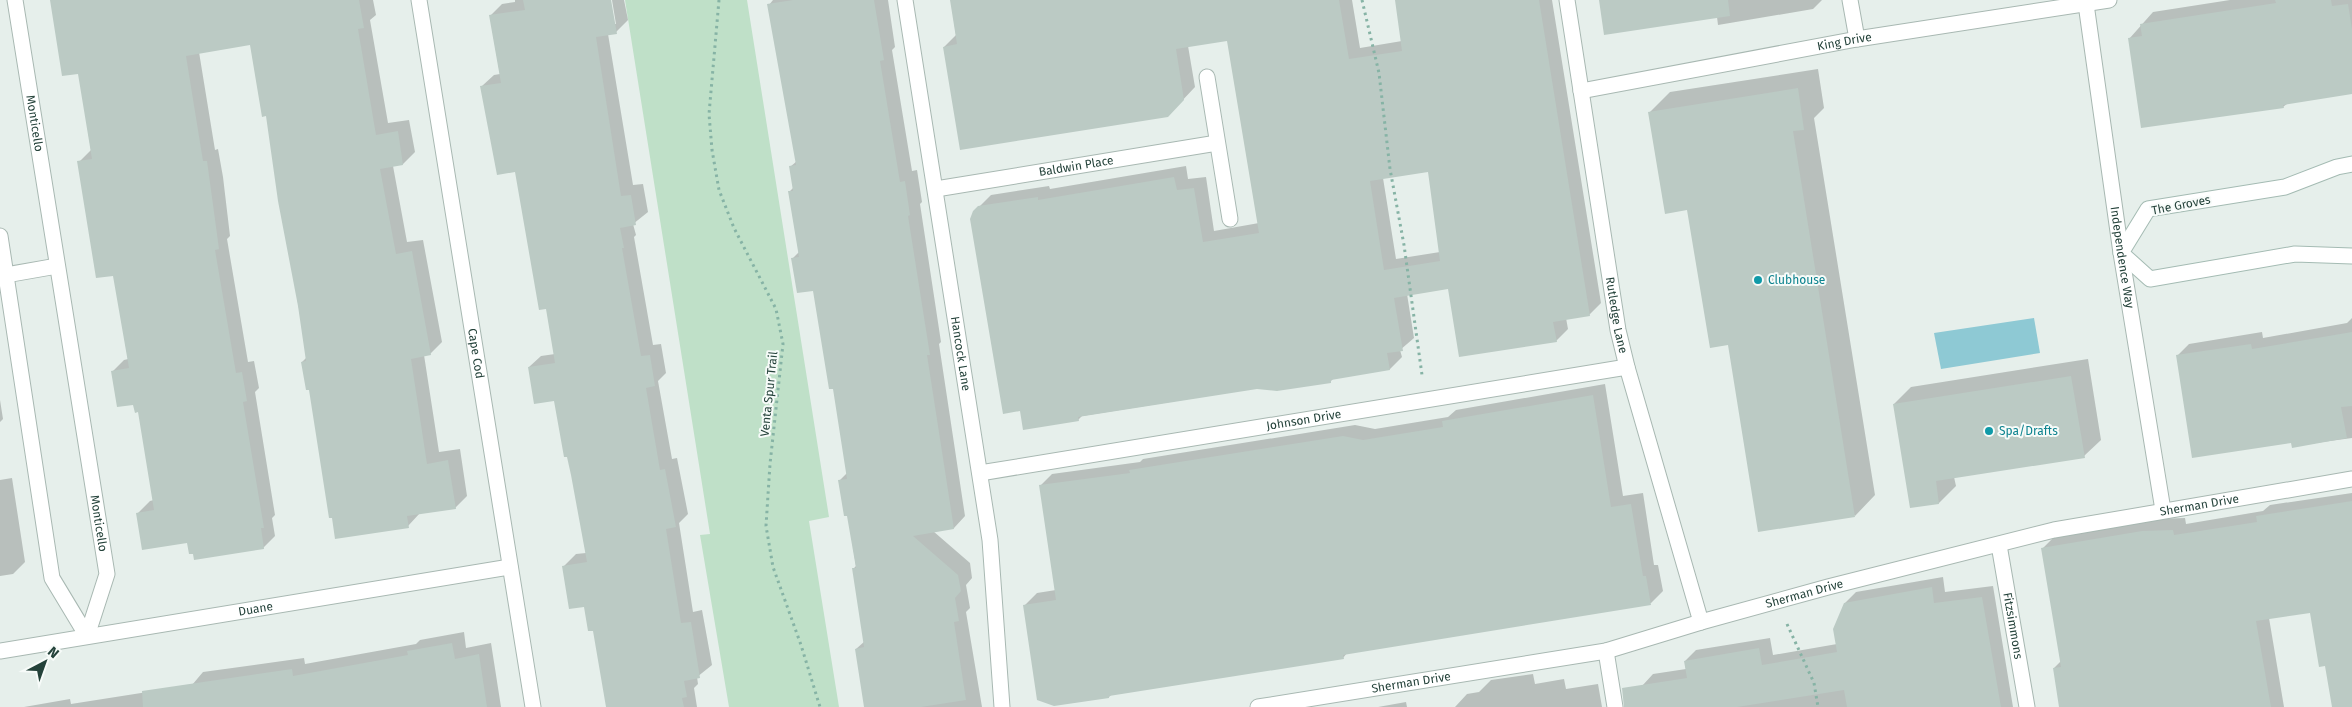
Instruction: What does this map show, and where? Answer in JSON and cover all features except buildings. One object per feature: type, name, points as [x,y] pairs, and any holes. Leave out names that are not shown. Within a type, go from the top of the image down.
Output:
[{"type":"street","name":"Monticello","points":[[15,0],[108,574],[87,636]]},
{"type":"street","name":"Cape Cod","points":[[419,0],[533,707]]},
{"type":"street","name":"Hancock Lane","points":[[906,0],[990,540],[1002,707]]},
{"type":"street","name":"Rutledge Lane","points":[[1567,0],[1618,330],[1700,622]]},
{"type":"street","points":[[1850,0],[1857,39]]},
{"type":"street","name":"King Drive","points":[[1581,91],[1857,39],[2109,0]]},
{"type":"street","name":"Independence Way","points":[[2086,4],[2121,253],[2163,510]]},
{"type":"street","points":[[1206,77],[1230,219]]},
{"type":"street","name":"Baldwin Place","points":[[936,189],[1217,143]]},
{"type":"street","name":"The Groves","points":[[2121,253],[2148,209],[2285,187],[2337,167],[2352,164]]},
{"type":"street","points":[[0,236],[3,275],[52,578],[87,636]]},
{"type":"street","points":[[2121,253],[2150,279],[2295,254],[2352,256]]},
{"type":"street","points":[[3,275],[57,266]]},
{"type":"street","name":"Johnson Drive","points":[[980,473],[1627,367]]},
{"type":"street","name":"Sherman Drive","points":[[1267,706],[1606,651],[1700,622],[2054,530],[2352,479]]},
{"type":"street","name":"Fitzsimmons","points":[[1999,545],[2027,707]]},
{"type":"street","name":"Duane","points":[[0,651],[510,567]]},
{"type":"street","points":[[1606,651],[1616,707]]},
{"type":"path","name":"Venta Spur Trail","points":[[719,0],[709,114],[712,150],[719,190],[734,228],[776,309],[783,344],[770,464],[766,526],[773,567],[801,645],[820,707]]},
{"type":"path","points":[[1362,0],[1378,73],[1390,168],[1404,245],[1426,400]]},
{"type":"path","points":[[1778,601],[1789,630],[1814,683],[1818,707]]},
{"type":"green space","points":[[625,0],[747,0],[829,517],[809,521],[839,707],[729,707],[700,535],[710,534]]},
{"type":"water","points":[[2034,318],[2040,353],[1941,369],[1934,333]]},
{"type":"place","name":"Clubhouse","points":[[1758,280]]},
{"type":"place","name":"Spa/Drafts","points":[[1989,431]]}]
